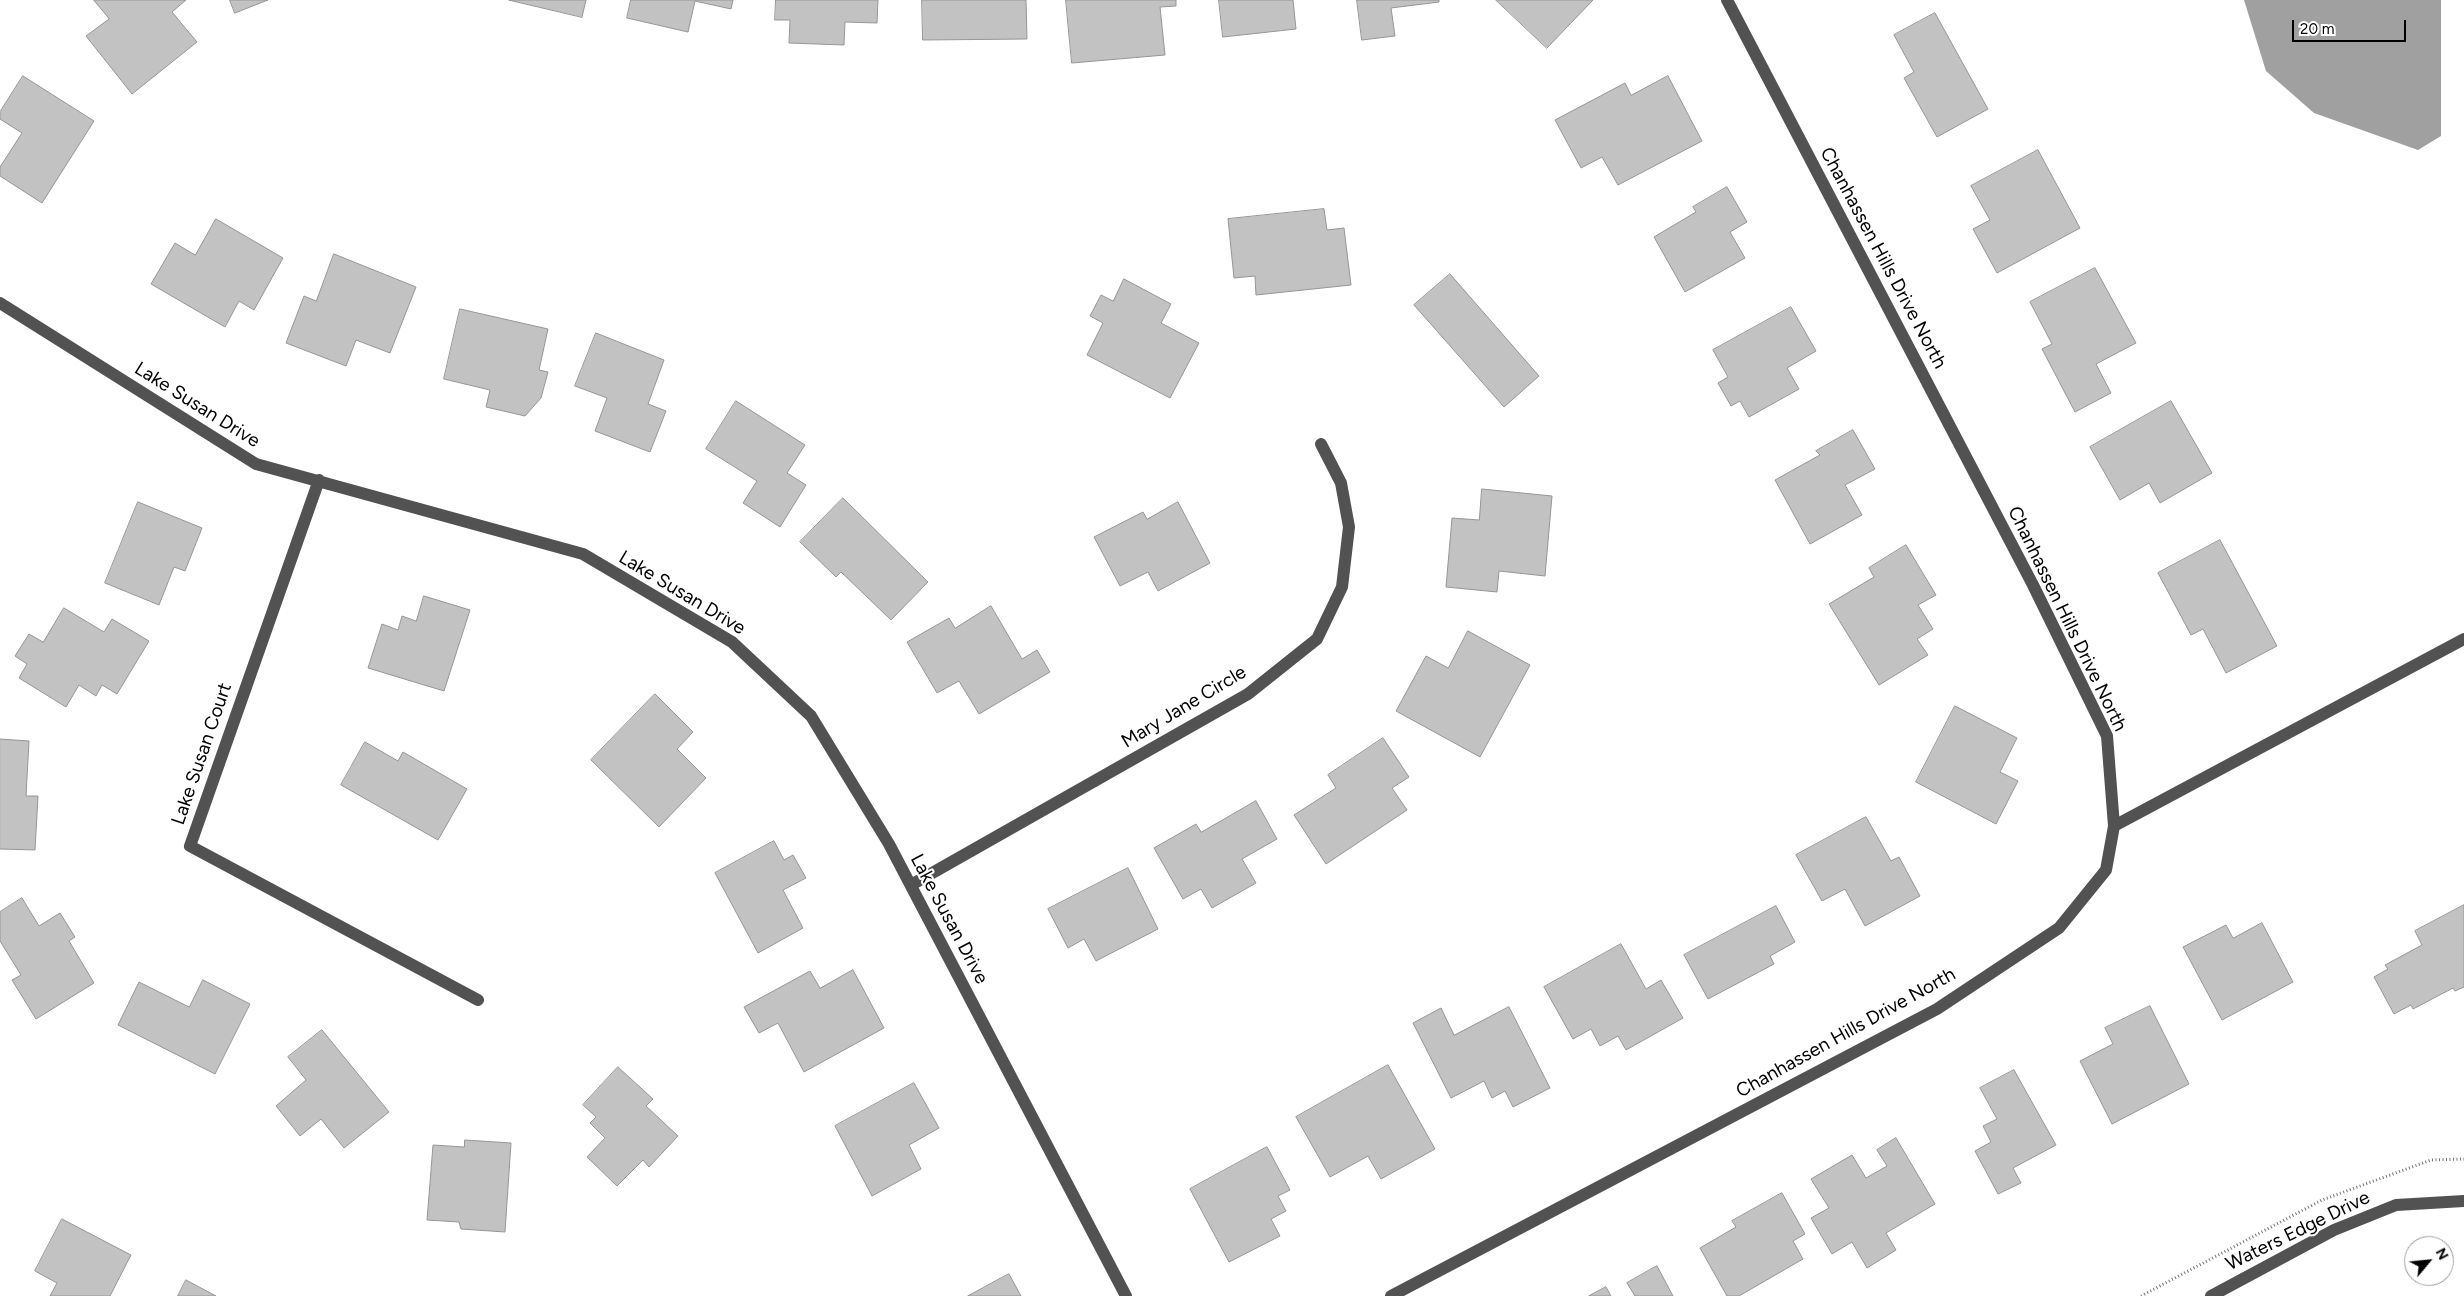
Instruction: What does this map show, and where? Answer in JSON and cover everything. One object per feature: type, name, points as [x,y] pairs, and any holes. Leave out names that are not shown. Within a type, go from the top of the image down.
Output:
[{"type":"street","name":"Chanhassen Hills Drive North","points":[[1391,1296],[1937,1009],[2059,928],[2106,870],[2114,826],[2107,736],[2033,585],[1727,0]]},
{"type":"street","name":"Lake Susan Drive","points":[[0,303],[256,464],[583,554],[732,642],[811,716],[889,844],[1126,1296]]},
{"type":"street","name":"Mary Jane Circle","points":[[911,885],[1248,694],[1317,639],[1342,586],[1349,526],[1341,483],[1321,444]]},
{"type":"street","name":"Lake Susan Court","points":[[319,480],[190,846],[478,1000]]},
{"type":"street","points":[[2114,826],[2464,639]]},
{"type":"street","name":"Waters Edge Drive","points":[[2211,1296],[2334,1230],[2396,1205],[2464,1201]]},
{"type":"shaded area","points":[[2244,0],[2441,0],[2441,136],[2418,150],[2314,113],[2266,71]]},
{"type":"building","points":[[94,0],[186,0],[172,12],[197,42],[132,94],[86,36],[109,19]]},
{"type":"building","points":[[230,0],[268,0],[235,13]]},
{"type":"building","points":[[509,0],[586,0],[582,17]]},
{"type":"building","points":[[631,0],[733,0],[731,9],[695,1],[688,32],[627,18]]},
{"type":"building","points":[[776,0],[878,0],[877,23],[845,22],[844,45],[789,43],[790,20],[775,20]]},
{"type":"building","points":[[922,0],[1026,0],[1027,39],[923,40]]},
{"type":"building","points":[[1066,0],[1176,0],[1176,6],[1160,7],[1165,55],[1072,63]]},
{"type":"building","points":[[1219,0],[1293,0],[1296,29],[1223,37]]},
{"type":"building","points":[[1357,0],[1439,0],[1439,2],[1391,8],[1395,36],[1362,40]]},
{"type":"building","points":[[1496,0],[1593,0],[1547,48]]},
{"type":"building","points":[[1935,13],[1988,109],[1937,137],[1904,78],[1914,72],[1894,35]]},
{"type":"building","points":[[23,76],[94,121],[42,203],[0,176],[0,167],[22,133],[0,119],[0,112]]},
{"type":"building","points":[[1668,76],[1702,141],[1618,185],[1602,157],[1581,168],[1555,120],[1625,83],[1631,95]]},
{"type":"building","points":[[2038,150],[2080,228],[1997,273],[1973,229],[1990,220],[1971,186]]},
{"type":"building","points":[[1727,187],[1747,222],[1730,232],[1745,258],[1685,292],[1654,237],[1696,212],[1693,207]]},
{"type":"building","points":[[1324,209],[1327,230],[1344,228],[1351,285],[1256,295],[1255,276],[1234,278],[1228,219]]},
{"type":"building","points":[[216,219],[283,258],[254,310],[239,301],[225,327],[151,284],[175,243],[195,255]]},
{"type":"building","points":[[334,254],[416,287],[390,353],[356,340],[346,366],[286,343],[304,296],[316,301]]},
{"type":"building","points":[[2095,268],[2136,343],[2096,364],[2111,393],[2075,412],[2042,349],[2052,344],[2030,302]]},
{"type":"building","points":[[1450,274],[1539,376],[1504,407],[1414,305]]},
{"type":"building","points":[[1124,279],[1171,304],[1161,323],[1199,343],[1170,398],[1087,355],[1103,323],[1090,316],[1101,295],[1113,301]]},
{"type":"building","points":[[1791,307],[1816,351],[1787,368],[1799,389],[1749,417],[1740,401],[1731,406],[1718,383],[1728,377],[1713,350]]},
{"type":"building","points":[[460,309],[548,329],[539,370],[548,372],[541,398],[525,416],[486,407],[490,390],[444,379]]},
{"type":"building","points":[[596,333],[664,360],[648,404],[666,411],[650,452],[595,431],[607,398],[575,386]]},
{"type":"building","points":[[736,401],[805,445],[787,473],[806,485],[780,527],[743,503],[757,481],[706,449]]},
{"type":"building","points":[[2171,401],[2212,473],[2160,503],[2149,483],[2120,500],[2090,447]]},
{"type":"building","points":[[1853,430],[1875,469],[1845,485],[1862,515],[1810,544],[1775,480],[1820,455],[1816,451]]},
{"type":"building","points":[[1482,489],[1552,496],[1545,576],[1499,571],[1497,592],[1446,587],[1452,518],[1479,520]]},
{"type":"building","points":[[843,498],[928,582],[891,620],[841,572],[836,577],[800,542]]},
{"type":"building","points":[[138,502],[202,528],[185,571],[174,567],[159,605],[105,583]]},
{"type":"building","points":[[1178,502],[1210,563],[1158,591],[1148,572],[1120,586],[1094,537],[1143,512],[1147,519]]},
{"type":"building","points":[[2220,540],[2277,646],[2226,673],[2203,629],[2191,635],[2158,573]]},
{"type":"building","points":[[1906,545],[1936,595],[1918,605],[1933,629],[1917,639],[1928,655],[1879,685],[1829,604],[1874,577],[1869,568]]},
{"type":"building","points":[[424,596],[470,610],[444,691],[368,668],[382,624],[398,630],[402,616],[416,621]]},
{"type":"building","points":[[991,606],[1022,659],[1037,650],[1050,672],[979,714],[959,681],[937,693],[907,642],[949,618],[955,628]]},
{"type":"building","points":[[64,608],[104,632],[112,619],[149,641],[117,694],[102,685],[96,696],[79,685],[66,707],[19,678],[27,664],[15,656],[29,634],[43,642]]},
{"type":"building","points":[[1468,631],[1530,665],[1480,757],[1396,711],[1426,656],[1448,668]]},
{"type":"building","points":[[655,694],[693,732],[677,749],[706,778],[659,827],[591,760]]},
{"type":"building","points":[[1955,706],[2017,738],[2000,772],[2018,781],[1996,824],[1916,782]]},
{"type":"building","points":[[1383,738],[1409,777],[1392,788],[1407,810],[1326,864],[1294,815],[1336,788],[1328,775]]},
{"type":"building","points":[[0,739],[29,741],[26,796],[38,796],[35,850],[0,849]]},
{"type":"building","points":[[365,742],[398,761],[403,752],[467,789],[438,840],[341,785]]},
{"type":"building","points":[[1256,801],[1277,839],[1242,859],[1256,883],[1212,908],[1201,889],[1183,899],[1154,848],[1196,824],[1201,832]]},
{"type":"building","points":[[1866,817],[1891,861],[1899,857],[1920,896],[1865,926],[1845,889],[1822,901],[1796,855]]},
{"type":"building","points":[[774,841],[784,860],[793,855],[806,878],[783,890],[803,928],[758,953],[715,873]]},
{"type":"building","points":[[1128,868],[1158,929],[1096,961],[1084,939],[1068,948],[1048,909]]},
{"type":"building","points":[[22,898],[39,926],[60,913],[75,937],[69,941],[94,983],[36,1019],[12,980],[21,975],[0,941],[0,912]]},
{"type":"building","points":[[2464,905],[2464,987],[2455,991],[2453,988],[2413,1009],[2411,1005],[2394,1014],[2374,977],[2388,969],[2385,965],[2422,945],[2415,931]]},
{"type":"building","points":[[1776,906],[1795,942],[1770,956],[1774,964],[1708,999],[1684,955]]},
{"type":"building","points":[[2262,923],[2293,982],[2222,1020],[2183,947],[2226,925],[2233,938]]},
{"type":"building","points":[[1621,944],[1646,989],[1661,980],[1683,1018],[1626,1050],[1618,1036],[1600,1046],[1591,1029],[1573,1039],[1544,987]]},
{"type":"building","points":[[853,970],[884,1028],[804,1072],[778,1023],[759,1033],[744,1007],[810,971],[820,988]]},
{"type":"building","points":[[203,980],[250,1004],[215,1074],[118,1025],[139,982],[189,1007]]},
{"type":"building","points":[[2150,1006],[2189,1084],[2112,1124],[2080,1061],[2113,1044],[2105,1028]]},
{"type":"building","points":[[1509,1007],[1550,1088],[1513,1107],[1505,1091],[1492,1098],[1484,1081],[1451,1098],[1413,1023],[1441,1008],[1454,1035]]},
{"type":"building","points":[[322,1030],[389,1112],[344,1148],[321,1119],[300,1136],[276,1106],[306,1080],[288,1057]]},
{"type":"building","points":[[1388,1065],[1435,1149],[1381,1179],[1368,1156],[1330,1177],[1296,1117]]},
{"type":"building","points":[[618,1067],[653,1099],[646,1106],[678,1136],[649,1167],[643,1160],[617,1186],[587,1157],[605,1138],[590,1123],[596,1117],[583,1105]]},
{"type":"building","points":[[2014,1070],[2056,1145],[2013,1168],[2021,1183],[1998,1194],[1975,1151],[1991,1142],[1983,1126],[1997,1119],[1980,1088]]},
{"type":"building","points":[[914,1083],[939,1128],[909,1145],[921,1169],[872,1196],[835,1126]]},
{"type":"building","points":[[1896,1138],[1935,1204],[1886,1233],[1896,1250],[1867,1268],[1852,1242],[1832,1254],[1811,1218],[1829,1208],[1811,1179],[1852,1155],[1866,1178],[1887,1166],[1877,1150]]},
{"type":"building","points":[[465,1140],[511,1143],[505,1232],[461,1229],[459,1222],[427,1220],[433,1145],[464,1147]]},
{"type":"building","points":[[1267,1147],[1290,1190],[1278,1196],[1286,1211],[1271,1219],[1280,1236],[1229,1262],[1190,1189]]},
{"type":"building","points":[[1782,1193],[1805,1234],[1793,1241],[1803,1259],[1739,1296],[1727,1296],[1700,1248],[1736,1227],[1732,1221]]},
{"type":"building","points":[[62,1219],[131,1255],[110,1296],[50,1296],[57,1283],[35,1271]]},
{"type":"building","points":[[1657,1266],[1673,1296],[1635,1296],[1627,1283]]},
{"type":"building","points":[[1009,1274],[1021,1296],[968,1296]]},
{"type":"building","points":[[186,1280],[216,1296],[178,1296]]},
{"type":"building","points":[[1606,1287],[1611,1296],[1589,1296]]}]
